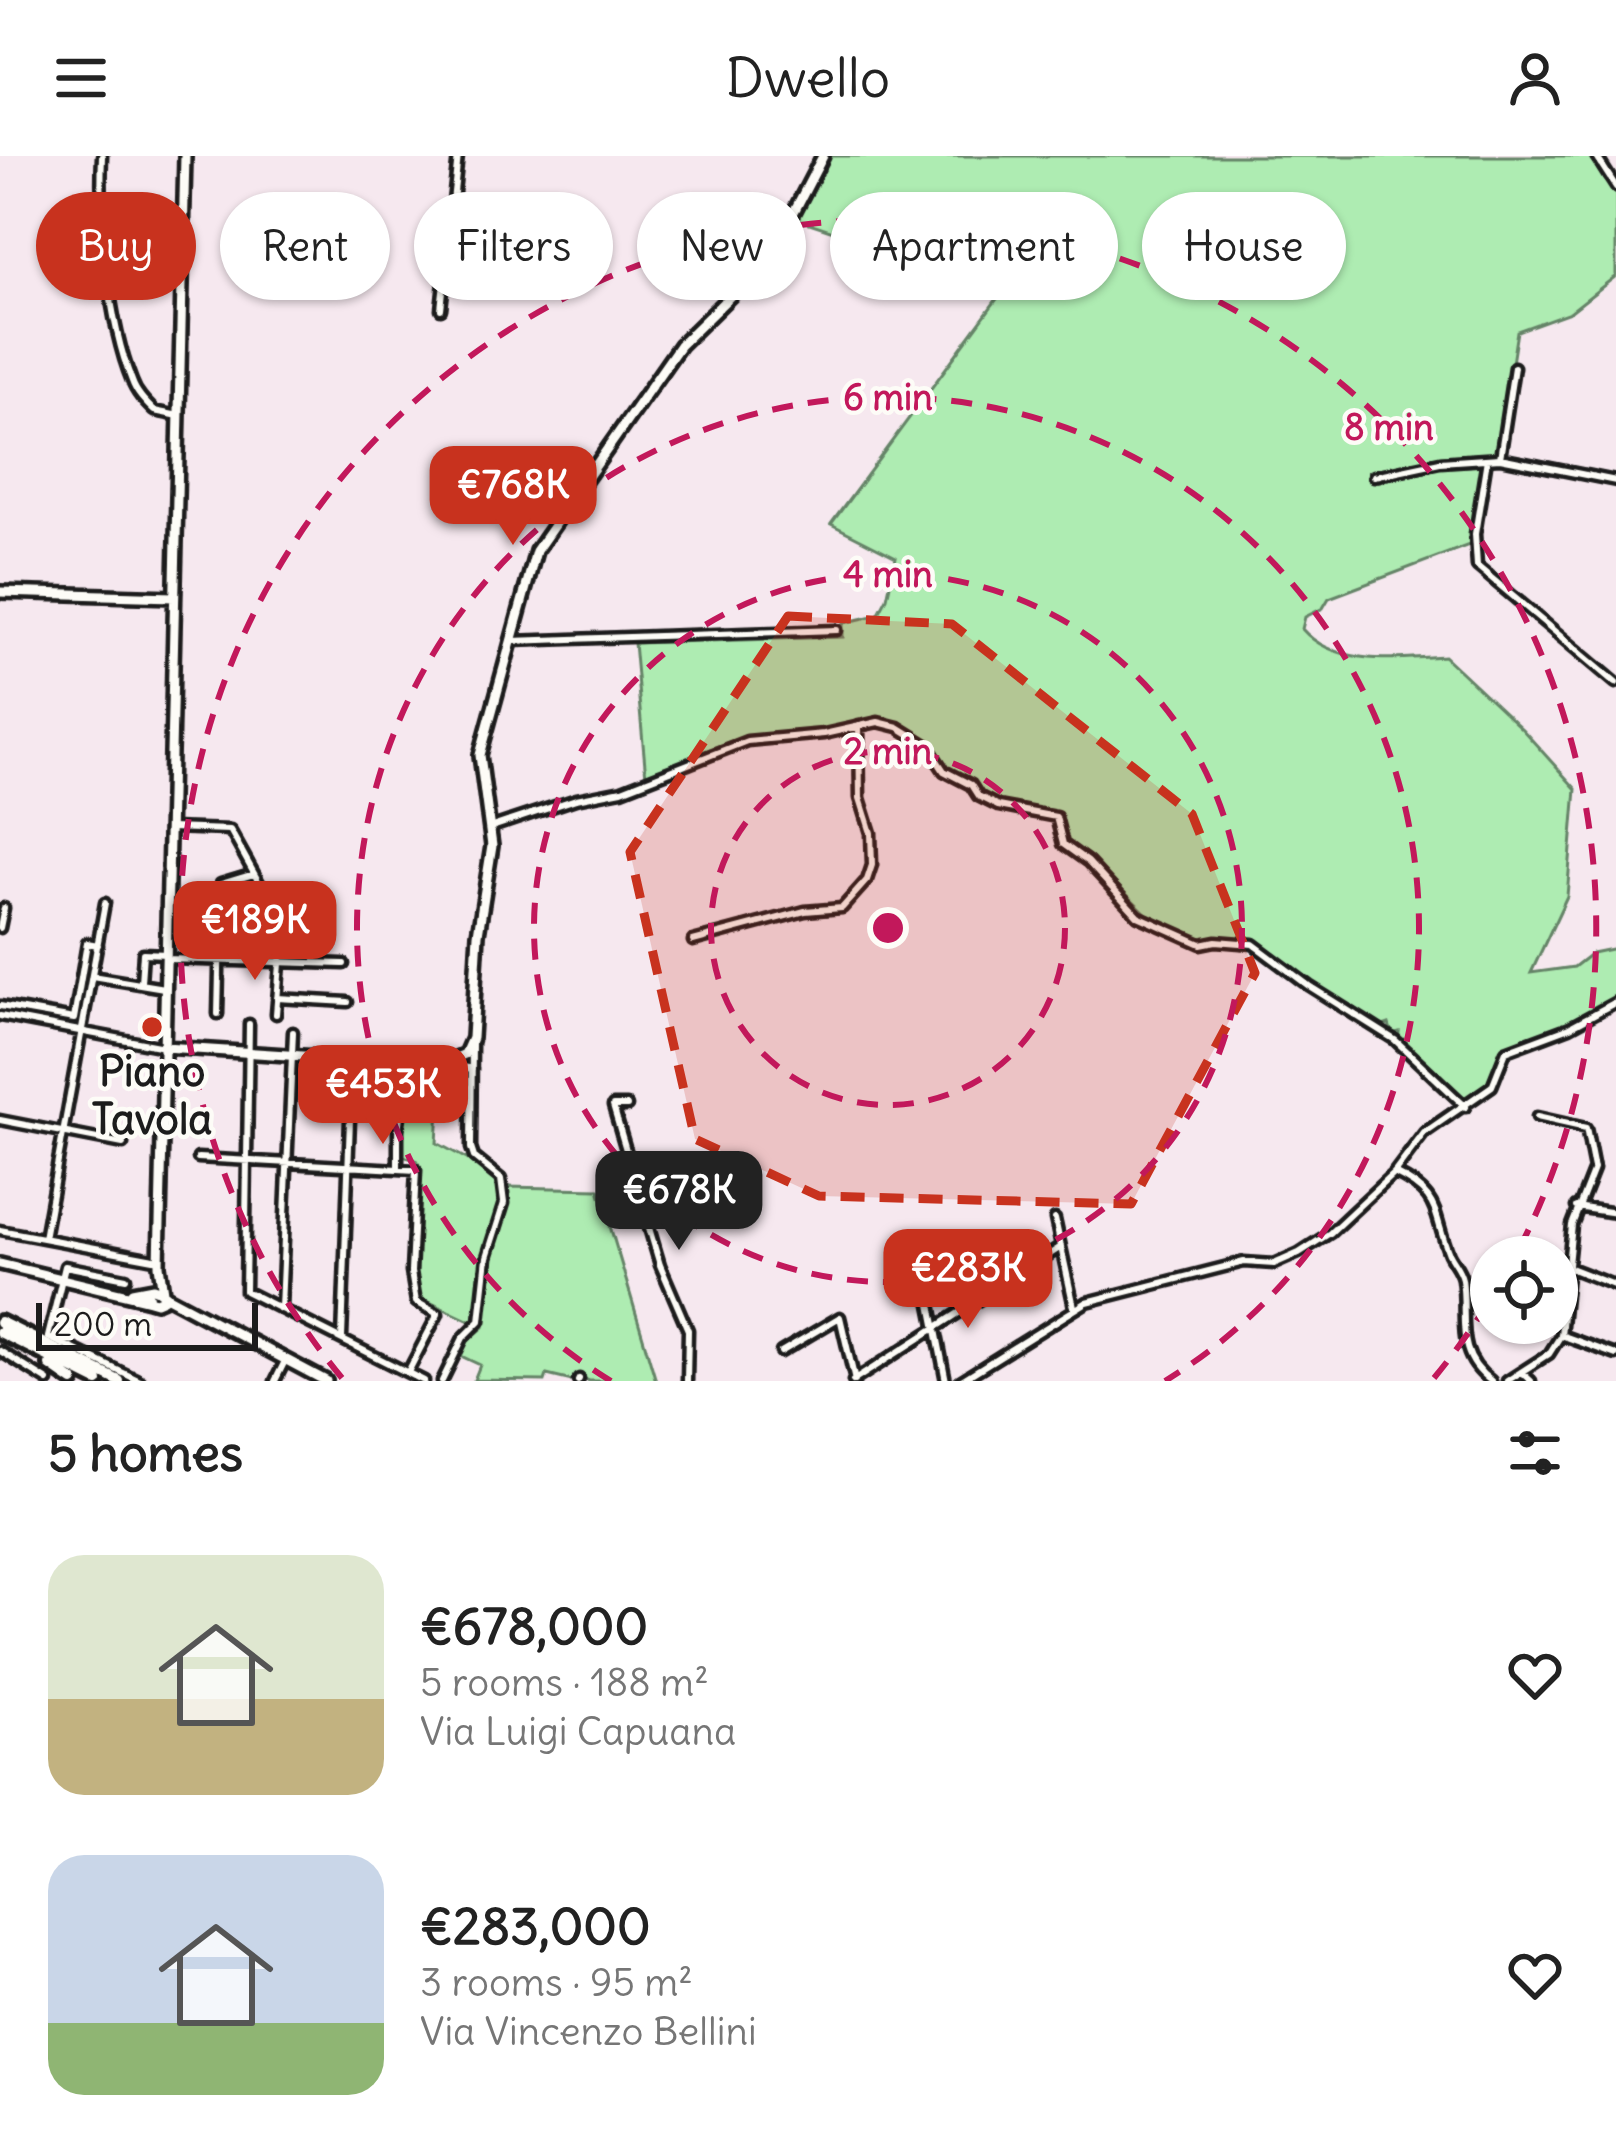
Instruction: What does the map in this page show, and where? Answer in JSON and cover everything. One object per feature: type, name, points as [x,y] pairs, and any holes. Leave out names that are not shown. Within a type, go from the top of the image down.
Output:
[{"type":"main road","points":[[0,1322],[119,1381]]},
{"type":"main road","points":[[0,1335],[73,1381]]},
{"type":"main road","points":[[0,1335],[98,1381]]},
{"type":"street","points":[[102,156],[100,188],[108,266],[131,380],[154,411],[179,416]]},
{"type":"street","points":[[154,1295],[159,1263],[185,156]]},
{"type":"street","points":[[442,309],[458,156]]},
{"type":"street","points":[[442,1381],[463,1337],[480,1321],[487,1257],[504,1197],[496,1173],[474,1157],[470,1148],[478,934],[491,827],[481,755],[536,551],[680,344],[771,256],[823,156]]},
{"type":"street","points":[[1596,156],[1616,187]]},
{"type":"street","points":[[1500,458],[1514,367]]},
{"type":"street","points":[[1374,476],[1440,462],[1500,458],[1616,481]]},
{"type":"street","points":[[1486,459],[1474,534],[1477,566],[1616,683]]},
{"type":"street","points":[[0,592],[174,597]]},
{"type":"street","points":[[511,641],[838,630]]},
{"type":"street","points":[[491,827],[576,799],[622,790],[747,741],[813,736],[878,722],[898,727],[927,746],[944,770],[971,785],[978,796],[998,806],[1056,818],[1063,844],[1088,862],[1138,916],[1201,944],[1253,944],[1395,1040],[1466,1107]]},
{"type":"street","points":[[692,940],[805,911],[842,908],[867,880],[872,865],[871,833],[860,798],[859,726]]},
{"type":"street","points":[[169,829],[230,830],[283,926],[276,1014]]},
{"type":"street","points":[[218,1014],[221,884],[254,874]]},
{"type":"street","points":[[44,1238],[105,903]]},
{"type":"street","points":[[0,928],[4,908]]},
{"type":"street","points":[[0,1006],[74,1019],[87,943],[98,945]]},
{"type":"street","points":[[141,982],[143,953],[219,961],[344,964]]},
{"type":"street","points":[[92,976],[166,988]]},
{"type":"street","points":[[277,998],[348,1002]]},
{"type":"street","points":[[960,1381],[1074,1307],[1244,1262],[1274,1264],[1299,1252],[1330,1233],[1394,1173],[1424,1133],[1492,1086],[1506,1051],[1570,1027],[1616,1002]]},
{"type":"street","points":[[0,1016],[164,1047],[472,1069]]},
{"type":"street","points":[[249,1024],[245,1291],[424,1381]]},
{"type":"street","points":[[281,1307],[293,1032]]},
{"type":"street","points":[[448,1064],[465,1054],[472,1038]]},
{"type":"street","points":[[398,1169],[398,1130],[408,1063]]},
{"type":"street","points":[[342,1337],[351,1092]]},
{"type":"street","points":[[627,1106],[613,1106],[660,1265],[688,1330],[687,1381]]},
{"type":"street","points":[[1538,1117],[1586,1128],[1594,1169],[1576,1207],[1573,1236]]},
{"type":"street","points":[[0,1120],[123,1144]]},
{"type":"street","points":[[198,1158],[416,1170],[411,1282],[416,1302],[438,1314],[408,1372]]},
{"type":"street","points":[[1394,1173],[1436,1206],[1450,1256],[1462,1275],[1462,1338],[1470,1362],[1491,1381]]},
{"type":"street","points":[[1576,1207],[1616,1214]]},
{"type":"street","points":[[1054,1219],[1074,1307]]},
{"type":"street","points":[[0,1230],[159,1263]]},
{"type":"street","points":[[781,1352],[840,1317],[854,1381],[1061,1247]]},
{"type":"street","points":[[0,1264],[154,1295],[326,1381]]},
{"type":"street","points":[[126,1278],[65,1265],[49,1337],[140,1381]]},
{"type":"street","points":[[1578,1271],[1616,1286]]},
{"type":"street","points":[[929,1294],[946,1381]]},
{"type":"street","points":[[1578,1341],[1616,1355]]},
{"type":"street","points":[[1507,1381],[1550,1354],[1556,1344]]},
{"type":"street","points":[[0,1351],[48,1381]]},
{"type":"street","points":[[275,1381],[285,1361]]},
{"type":"street","points":[[1521,1372],[1531,1381]]},
{"type":"highlighted area","points":[[788,616],[952,624],[1192,814],[1255,973],[1131,1204],[819,1196],[695,1139],[630,852]]},
{"type":"green space","points":[[830,156],[1590,156],[1616,192],[1616,276],[1570,312],[1517,331],[1498,453],[1442,456],[1369,473],[1370,480],[1439,466],[1481,465],[1472,544],[1329,598],[1323,608],[1305,617],[1302,629],[1332,650],[1349,655],[1444,656],[1522,729],[1576,789],[1567,896],[1531,973],[1574,967],[1592,953],[1616,948],[1616,998],[1570,1024],[1506,1048],[1491,1083],[1467,1100],[1398,1040],[1399,1032],[1392,1034],[1389,1024],[1380,1027],[1346,1008],[1262,949],[1235,939],[1202,941],[1147,914],[1091,860],[1067,844],[1060,814],[1014,805],[978,790],[945,766],[921,738],[893,722],[750,736],[646,777],[634,643],[843,637],[843,623],[878,615],[896,557],[831,524],[996,300],[1118,300],[1118,192],[830,192],[830,230],[806,222],[806,202]]},
{"type":"green space","points":[[409,1091],[440,1092],[437,1143],[489,1171],[500,1191],[486,1248],[478,1314],[472,1322],[421,1298],[415,1280],[421,1168],[416,1160],[403,1156],[401,1140]]},
{"type":"green space","points":[[506,1187],[599,1189],[656,1381],[589,1381],[575,1375],[572,1381],[547,1375],[545,1381],[474,1380],[480,1365],[459,1355],[484,1327],[492,1250],[507,1202]]},
{"type":"place","name":"Piano Tavola","points":[[152,1027]]}]
